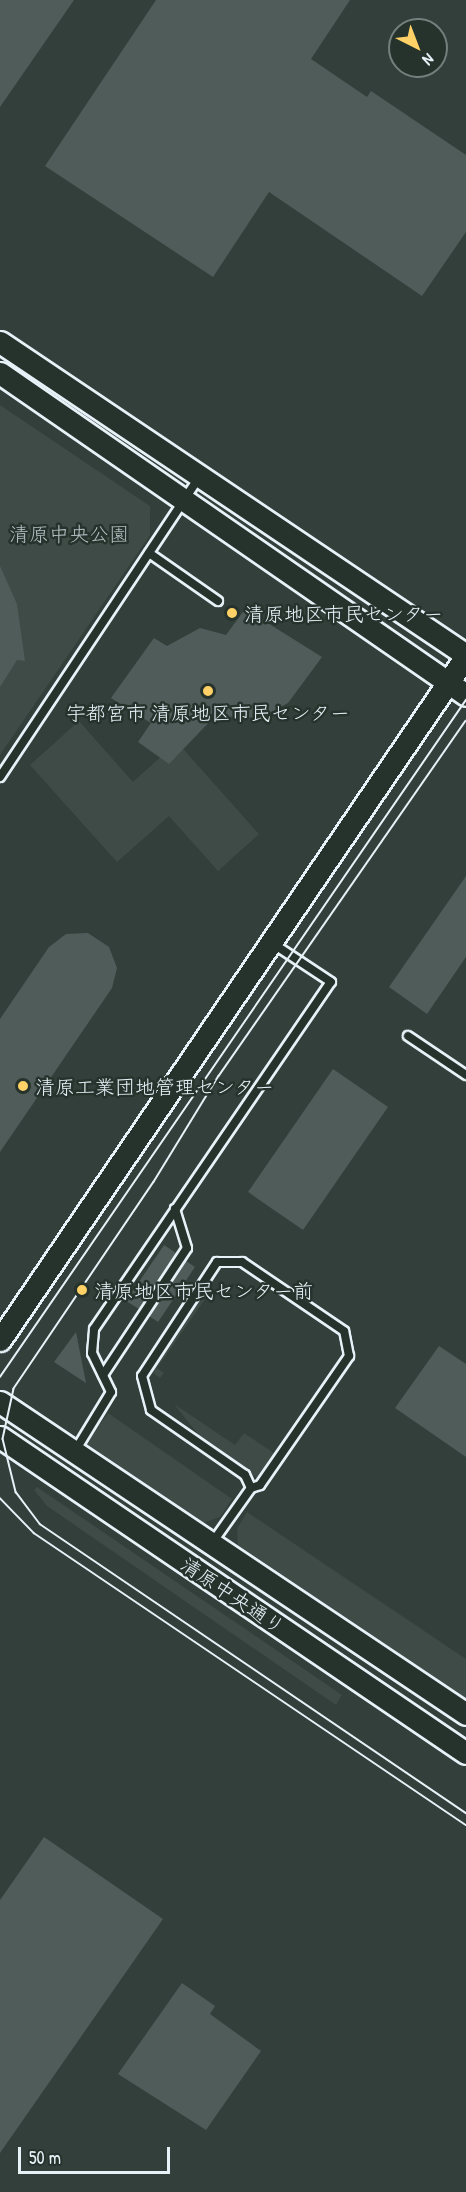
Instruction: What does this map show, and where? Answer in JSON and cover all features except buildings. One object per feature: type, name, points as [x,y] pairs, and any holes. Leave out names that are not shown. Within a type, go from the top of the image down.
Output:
[{"type":"street","points":[[0,342],[466,656],[457,689],[272,943],[0,1340]]},
{"type":"street","points":[[0,373],[185,498],[457,689]]},
{"type":"street","name":"清原中央通り","points":[[0,1402],[466,1714]]},
{"type":"street","name":"清原中央通り","points":[[0,1437],[466,1753]]},
{"type":"lane","points":[[0,777],[199,477]]},
{"type":"lane","points":[[149,553],[218,601]]},
{"type":"lane","points":[[75,1452],[110,1398],[103,1375],[92,1353],[94,1329],[331,982],[272,943]]},
{"type":"lane","points":[[408,1036],[466,1075]]},
{"type":"lane","points":[[103,1375],[187,1248],[175,1209]]},
{"type":"lane","points":[[212,1543],[251,1488],[260,1485],[348,1356],[344,1331],[242,1262],[218,1262],[142,1376],[151,1410],[245,1475],[251,1488]]},
{"type":"shaded area","points":[[0,0],[466,0],[466,2192],[0,2192]]},
{"type":"green space","name":"清原中央公園","points":[[0,405],[150,506],[150,535],[0,755]]},
{"type":"green space","points":[[79,721],[133,782],[177,742],[259,834],[218,871],[169,816],[117,862],[30,765]]},
{"type":"green space","points":[[200,1295],[205,1299],[157,1368],[164,1373],[160,1378],[148,1369]]},
{"type":"green space","points":[[174,1404],[235,1445],[244,1433],[274,1453],[257,1478],[202,1439]]},
{"type":"green space","points":[[108,1413],[232,1499],[220,1517],[203,1523],[86,1444]]},
{"type":"green space","points":[[37,1487],[342,1695],[336,1705],[47,1506],[34,1490]]},
{"type":"green space","points":[[247,1512],[466,1659],[466,1699],[238,1545],[237,1529]]},
{"type":"tram line","points":[[0,1377],[466,700]]},
{"type":"tram line","points":[[466,721],[219,1076],[154,1182],[14,1389],[3,1439],[16,1492],[40,1524],[466,1813]]},
{"type":"tram line","points":[[0,1498],[34,1533],[466,1825]]},
{"type":"place","name":"清原地区市民センター","points":[[232,613]]},
{"type":"place","name":"宇都宮市 清原地区市民センター","points":[[208,691]]},
{"type":"place","name":"清原工業団地管理センター","points":[[23,1086]]},
{"type":"place","name":"清原地区市民センター前","points":[[82,1290]]}]
